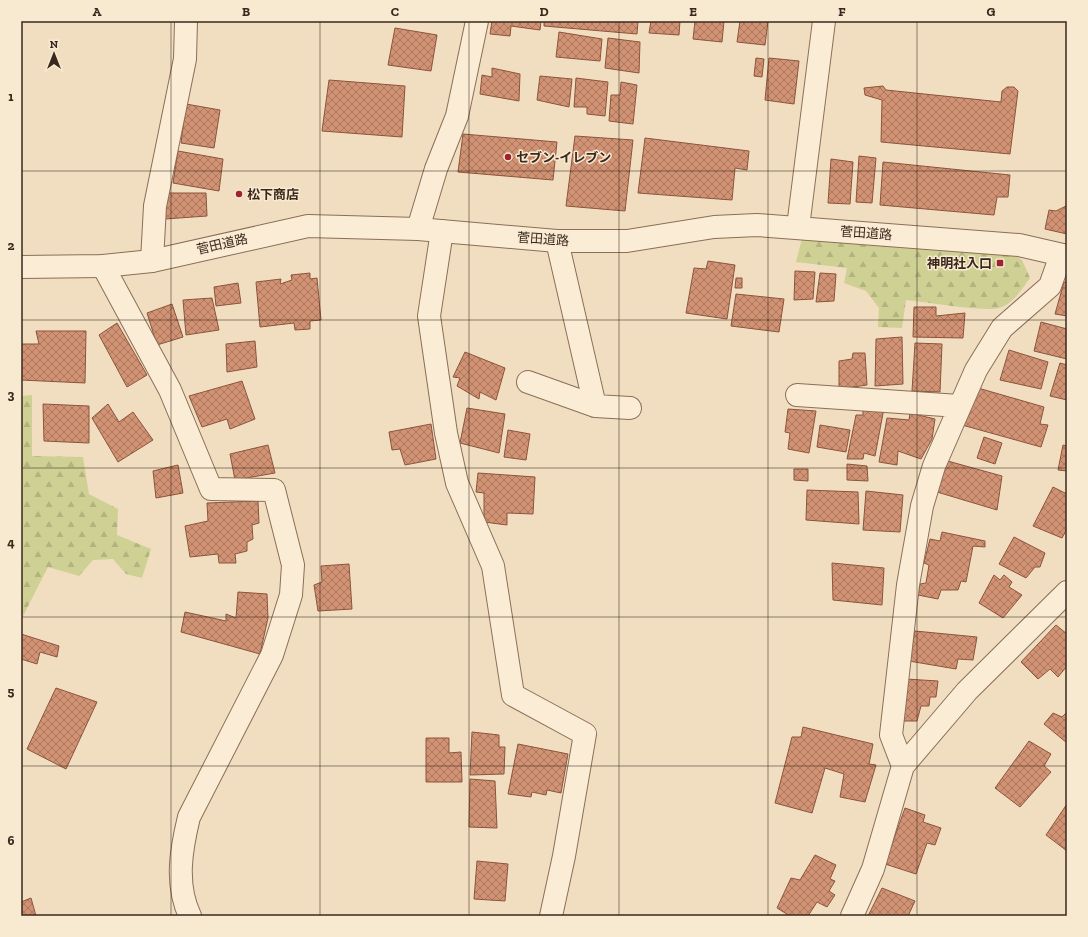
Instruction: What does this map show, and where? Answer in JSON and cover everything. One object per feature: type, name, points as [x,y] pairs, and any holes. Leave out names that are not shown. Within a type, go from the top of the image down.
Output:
[{"type":"street","points":[[152,260],[155,206],[185,59],[186,21]]},
{"type":"street","points":[[418,229],[436,169],[457,116],[477,21]]},
{"type":"street","points":[[798,228],[824,21]]},
{"type":"street","name":"菅田道路","points":[[21,267],[103,266],[152,260],[308,226],[418,229],[557,241],[627,241],[714,226],[757,225],[1019,245],[1064,256]]},
{"type":"street","points":[[442,231],[429,316],[445,425],[456,483],[493,566],[513,695],[585,734],[564,856],[551,916]]},
{"type":"street","points":[[557,241],[595,406]]},
{"type":"street","points":[[904,766],[891,735],[908,585],[922,506],[934,466],[976,370],[1002,328],[1050,286],[1064,256]]},
{"type":"street","points":[[103,266],[170,390],[211,489],[274,490],[293,565],[291,596],[272,654],[189,817],[182,845],[180,877],[185,905],[190,916]]},
{"type":"street","points":[[528,382],[595,406],[630,408]]},
{"type":"street","points":[[797,395],[959,406]]},
{"type":"street","points":[[852,916],[873,870],[904,766],[967,691],[1067,592]]},
{"type":"green space","points":[[803,235],[1010,252],[1022,260],[1030,278],[1013,300],[999,308],[967,308],[906,300],[902,328],[878,327],[879,308],[866,291],[844,283],[847,268],[796,262]]},
{"type":"green space","points":[[32,395],[32,456],[83,457],[89,494],[118,509],[117,535],[151,549],[142,578],[126,574],[113,559],[93,560],[79,576],[48,567],[21,620],[21,396]]},
{"type":"building","points":[[492,21],[541,21],[540,30],[511,26],[510,36],[490,34]]},
{"type":"building","points":[[544,21],[638,21],[637,34],[544,26]]},
{"type":"building","points":[[651,21],[680,21],[679,35],[649,33]]},
{"type":"building","points":[[695,21],[724,21],[722,42],[693,39]]},
{"type":"building","points":[[740,21],[768,21],[765,45],[737,42]]},
{"type":"building","points":[[395,28],[437,35],[431,71],[388,65]]},
{"type":"building","points":[[559,32],[602,39],[600,61],[556,57]]},
{"type":"building","points":[[608,38],[640,42],[639,73],[605,68]]},
{"type":"building","points":[[756,58],[764,59],[762,77],[754,76]]},
{"type":"building","points":[[769,58],[799,61],[794,104],[765,100]]},
{"type":"building","points":[[492,68],[520,74],[519,101],[480,94],[482,75],[492,77]]},
{"type":"building","points":[[540,76],[572,79],[569,107],[537,100]]},
{"type":"building","points":[[576,78],[608,82],[605,116],[587,114],[587,107],[574,107]]},
{"type":"building","points":[[329,80],[405,86],[402,137],[322,131]]},
{"type":"building","points":[[621,82],[637,85],[633,124],[609,121],[611,95],[620,95]]},
{"type":"building","points":[[883,86],[886,90],[1001,102],[1002,91],[1007,87],[1014,87],[1018,91],[1010,154],[881,142],[882,100],[865,95],[864,88]]},
{"type":"building","points":[[186,104],[220,110],[214,148],[181,143]]},
{"type":"building","name":"セブン-イレブン","points":[[463,134],[557,142],[553,180],[458,172]]},
{"type":"building","points":[[575,136],[633,140],[625,211],[566,206]]},
{"type":"building","points":[[645,138],[749,151],[747,170],[735,168],[732,200],[638,193]]},
{"type":"building","points":[[178,151],[223,159],[219,191],[173,183]]},
{"type":"building","points":[[859,156],[876,158],[872,203],[856,202]]},
{"type":"building","points":[[831,159],[853,162],[850,204],[828,203]]},
{"type":"building","points":[[883,162],[1010,175],[1008,197],[997,197],[994,215],[880,205]]},
{"type":"building","points":[[165,193],[206,193],[207,216],[165,219]]},
{"type":"building","points":[[1067,203],[1067,234],[1045,229],[1049,210],[1056,211],[1066,206]]},
{"type":"building","points":[[708,261],[735,265],[727,319],[686,313],[694,268],[706,269]]},
{"type":"building","points":[[795,271],[815,272],[813,299],[794,300]]},
{"type":"building","points":[[310,273],[310,279],[317,278],[321,320],[310,321],[310,329],[295,330],[294,323],[260,327],[256,282],[281,279],[280,284],[292,280],[291,275]]},
{"type":"building","points":[[820,273],[836,274],[834,301],[816,302]]},
{"type":"building","points":[[736,278],[742,278],[742,288],[735,288]]},
{"type":"building","points":[[1064,282],[1067,283],[1067,316],[1055,314]]},
{"type":"building","points":[[238,283],[241,303],[216,306],[214,287]]},
{"type":"building","points":[[736,294],[784,299],[779,332],[731,326]]},
{"type":"building","points":[[212,298],[219,330],[186,335],[183,300]]},
{"type":"building","points":[[172,304],[183,337],[157,345],[147,313]]},
{"type":"building","points":[[914,307],[936,307],[936,316],[965,313],[963,338],[913,337]]},
{"type":"building","points":[[1041,322],[1067,329],[1067,359],[1034,351]]},
{"type":"building","points":[[117,323],[147,375],[127,387],[99,335]]},
{"type":"building","points":[[36,331],[86,331],[85,383],[21,380],[21,344],[39,344]]},
{"type":"building","points":[[902,337],[903,384],[875,386],[876,339]]},
{"type":"building","points":[[255,341],[257,367],[227,372],[226,344]]},
{"type":"building","points":[[915,343],[942,344],[940,392],[912,391]]},
{"type":"building","points":[[1009,350],[1048,362],[1041,389],[1000,380]]},
{"type":"building","points":[[465,352],[505,368],[496,400],[480,392],[479,399],[457,386],[460,378],[453,377]]},
{"type":"building","points":[[853,353],[865,353],[867,385],[839,389],[839,361],[852,359]]},
{"type":"building","points":[[1060,363],[1067,365],[1067,400],[1050,396]]},
{"type":"building","points":[[242,381],[255,419],[230,429],[227,419],[202,427],[189,396]]},
{"type":"building","points":[[978,388],[1044,407],[1040,424],[1048,425],[1041,447],[962,425]]},
{"type":"building","points":[[43,404],[89,406],[89,443],[44,441]]},
{"type":"building","points":[[108,404],[119,422],[133,412],[153,440],[118,462],[92,418]]},
{"type":"building","points":[[863,406],[884,408],[875,456],[864,453],[863,459],[847,459],[856,415],[863,415]]},
{"type":"building","points":[[467,408],[505,414],[499,453],[460,443]]},
{"type":"building","points":[[788,409],[816,411],[809,453],[788,449],[790,433],[785,432]]},
{"type":"building","points":[[910,413],[935,419],[932,439],[921,459],[898,451],[897,465],[879,462],[887,418],[909,420]]},
{"type":"building","points":[[431,424],[436,459],[405,465],[400,449],[392,450],[389,432]]},
{"type":"building","points":[[820,425],[850,430],[846,452],[817,447]]},
{"type":"building","points":[[508,430],[530,434],[526,460],[504,457]]},
{"type":"building","points":[[984,437],[1002,443],[995,464],[977,458]]},
{"type":"building","points":[[268,445],[275,473],[235,480],[230,454]]},
{"type":"building","points":[[1063,445],[1067,446],[1067,471],[1058,470]]},
{"type":"building","points":[[944,460],[1002,476],[997,510],[937,492]]},
{"type":"building","points":[[847,464],[867,466],[868,481],[847,480]]},
{"type":"building","points":[[178,465],[183,493],[156,498],[153,471]]},
{"type":"building","points":[[794,469],[808,469],[808,481],[794,480]]},
{"type":"building","points":[[478,473],[535,477],[533,514],[507,513],[507,525],[484,522],[484,493],[476,492]]},
{"type":"building","points":[[1053,487],[1067,494],[1067,529],[1062,538],[1033,526]]},
{"type":"building","points":[[807,490],[858,492],[859,524],[806,520]]},
{"type":"building","points":[[866,491],[903,495],[900,532],[863,530]]},
{"type":"building","points":[[258,501],[259,523],[252,525],[253,539],[247,542],[247,551],[235,554],[236,563],[219,563],[218,554],[190,557],[185,526],[208,521],[207,503]]},
{"type":"building","points":[[942,532],[985,541],[985,547],[973,546],[966,582],[961,581],[958,590],[941,590],[938,599],[918,595],[920,584],[926,583],[929,565],[924,563],[930,539],[940,541]]},
{"type":"building","points":[[1014,537],[1045,553],[1040,567],[1035,567],[1026,578],[999,564]]},
{"type":"building","points":[[832,563],[884,568],[882,605],[833,600]]},
{"type":"building","points":[[349,564],[352,609],[318,611],[314,585],[322,582],[321,566]]},
{"type":"building","points":[[994,575],[1000,580],[1004,575],[1012,582],[1009,587],[1022,595],[1003,618],[979,603]]},
{"type":"building","points":[[238,592],[267,594],[268,618],[260,654],[181,632],[185,612],[226,621],[226,614],[236,618]]},
{"type":"building","points":[[1056,625],[1067,634],[1067,666],[1058,677],[1050,669],[1038,679],[1021,662]]},
{"type":"building","points":[[915,631],[977,637],[973,660],[958,659],[956,669],[909,661]]},
{"type":"building","points":[[21,634],[59,646],[57,657],[40,652],[37,664],[21,659]]},
{"type":"building","points":[[906,679],[938,681],[936,697],[930,697],[929,706],[921,706],[917,721],[902,721]]},
{"type":"building","points":[[56,688],[97,702],[66,769],[27,749]]},
{"type":"building","points":[[1067,712],[1067,743],[1044,724],[1053,713],[1062,717]]},
{"type":"building","points":[[803,727],[873,744],[869,764],[876,765],[865,802],[840,797],[844,774],[825,768],[812,813],[775,803],[792,737],[801,737]]},
{"type":"building","points":[[472,732],[499,735],[499,747],[505,747],[504,774],[470,775]]},
{"type":"building","points":[[426,738],[449,738],[449,753],[461,752],[462,782],[426,782]]},
{"type":"building","points":[[1029,741],[1051,754],[1044,766],[1051,772],[1020,807],[995,788]]},
{"type":"building","points":[[518,744],[568,754],[561,793],[547,790],[546,795],[532,792],[531,797],[508,794]]},
{"type":"building","points":[[470,779],[495,781],[497,828],[469,827]]},
{"type":"building","points":[[1067,804],[1067,851],[1046,835]]},
{"type":"building","points":[[905,808],[925,815],[923,822],[941,828],[935,845],[927,843],[916,874],[885,864]]},
{"type":"building","points":[[815,855],[836,865],[830,879],[835,881],[829,891],[835,895],[827,907],[817,902],[808,916],[790,916],[777,908],[791,878],[800,880]]},
{"type":"building","points":[[477,861],[508,864],[505,901],[474,899]]},
{"type":"building","points":[[882,888],[915,901],[908,916],[868,916]]},
{"type":"building","points":[[31,898],[36,916],[21,916],[21,902]]},
{"type":"place","name":"セブン-イレブン","points":[[508,157]]},
{"type":"place","name":"松下商店","points":[[239,194]]},
{"type":"place","name":"神明社入口","points":[[1000,263]]}]
